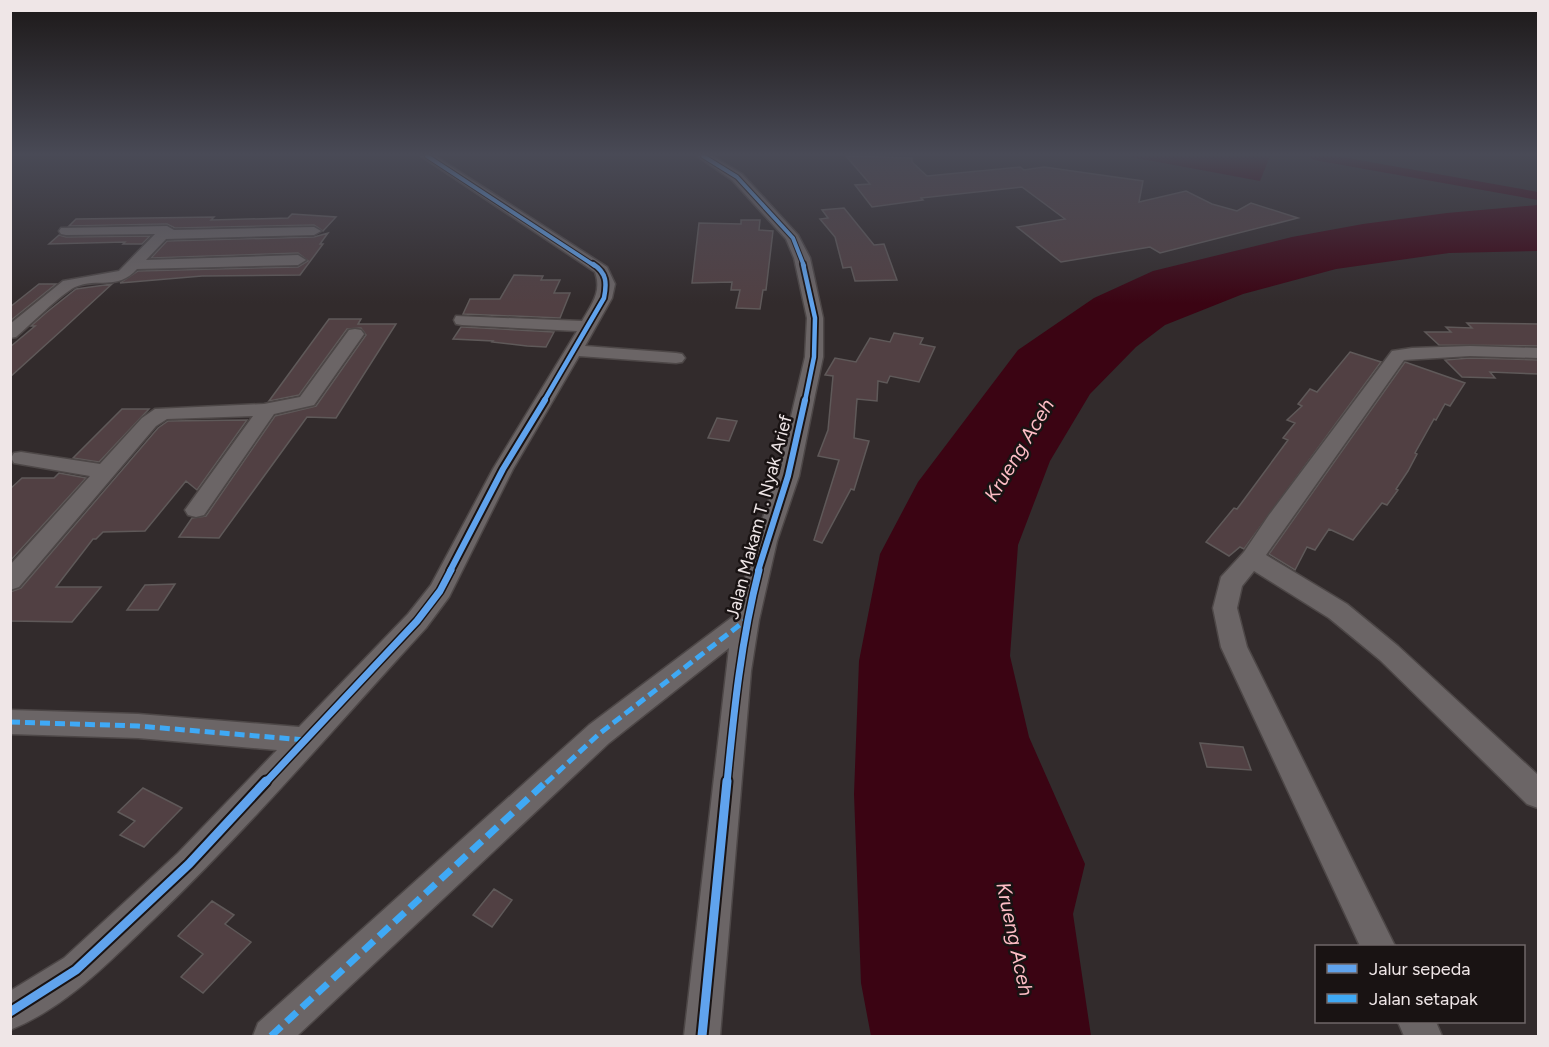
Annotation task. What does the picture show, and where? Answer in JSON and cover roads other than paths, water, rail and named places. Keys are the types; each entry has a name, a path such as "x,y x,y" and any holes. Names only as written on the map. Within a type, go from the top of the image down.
{"street":[{"path":"10,1012 76,970 189,864 417,621 440,591 503,469 536,417 604,297 608,284 603,270 502,205"},
{"name":"Jalan Makam T. Nyak Arief","path":"702,1036 738,671 746,620 766,541 788,476 814,357 815,318 802,258 793,238 763,205"},
{"path":"10,333 69,284 92,279 115,278 124,274 167,230 66,231"},
{"path":"162,235 314,231"},
{"path":"133,265 298,260"},
{"path":"462,320 587,326"},
{"path":"10,580 149,422 162,413 268,409 307,401 355,334"},
{"path":"572,350 676,358"},
{"path":"1378,945 1234,647 1225,608 1230,583 1252,558 1277,520 1398,355 1470,351 1539,353"},
{"path":"196,510 268,409"},
{"path":"10,477 17,471 16,457 106,472"},
{"path":"1252,558 1338,611 1380,646 1539,794"},
{"path":"271,1036 599,734 746,620"},
{"path":"10,722 138,726 305,740"}],"water":[{"name":"Krueng Aceh","path":"1538,205 1538,251 1449,253 1336,269 1243,294 1165,325 1136,347 1090,394 1050,461 1018,545 1010,656 1029,737 1085,864 1073,914 1091,1036 871,1036 861,983 854,794 859,661 880,554 918,482 1018,350 1094,298 1153,271 1292,237 1363,224 1447,213"}]}
